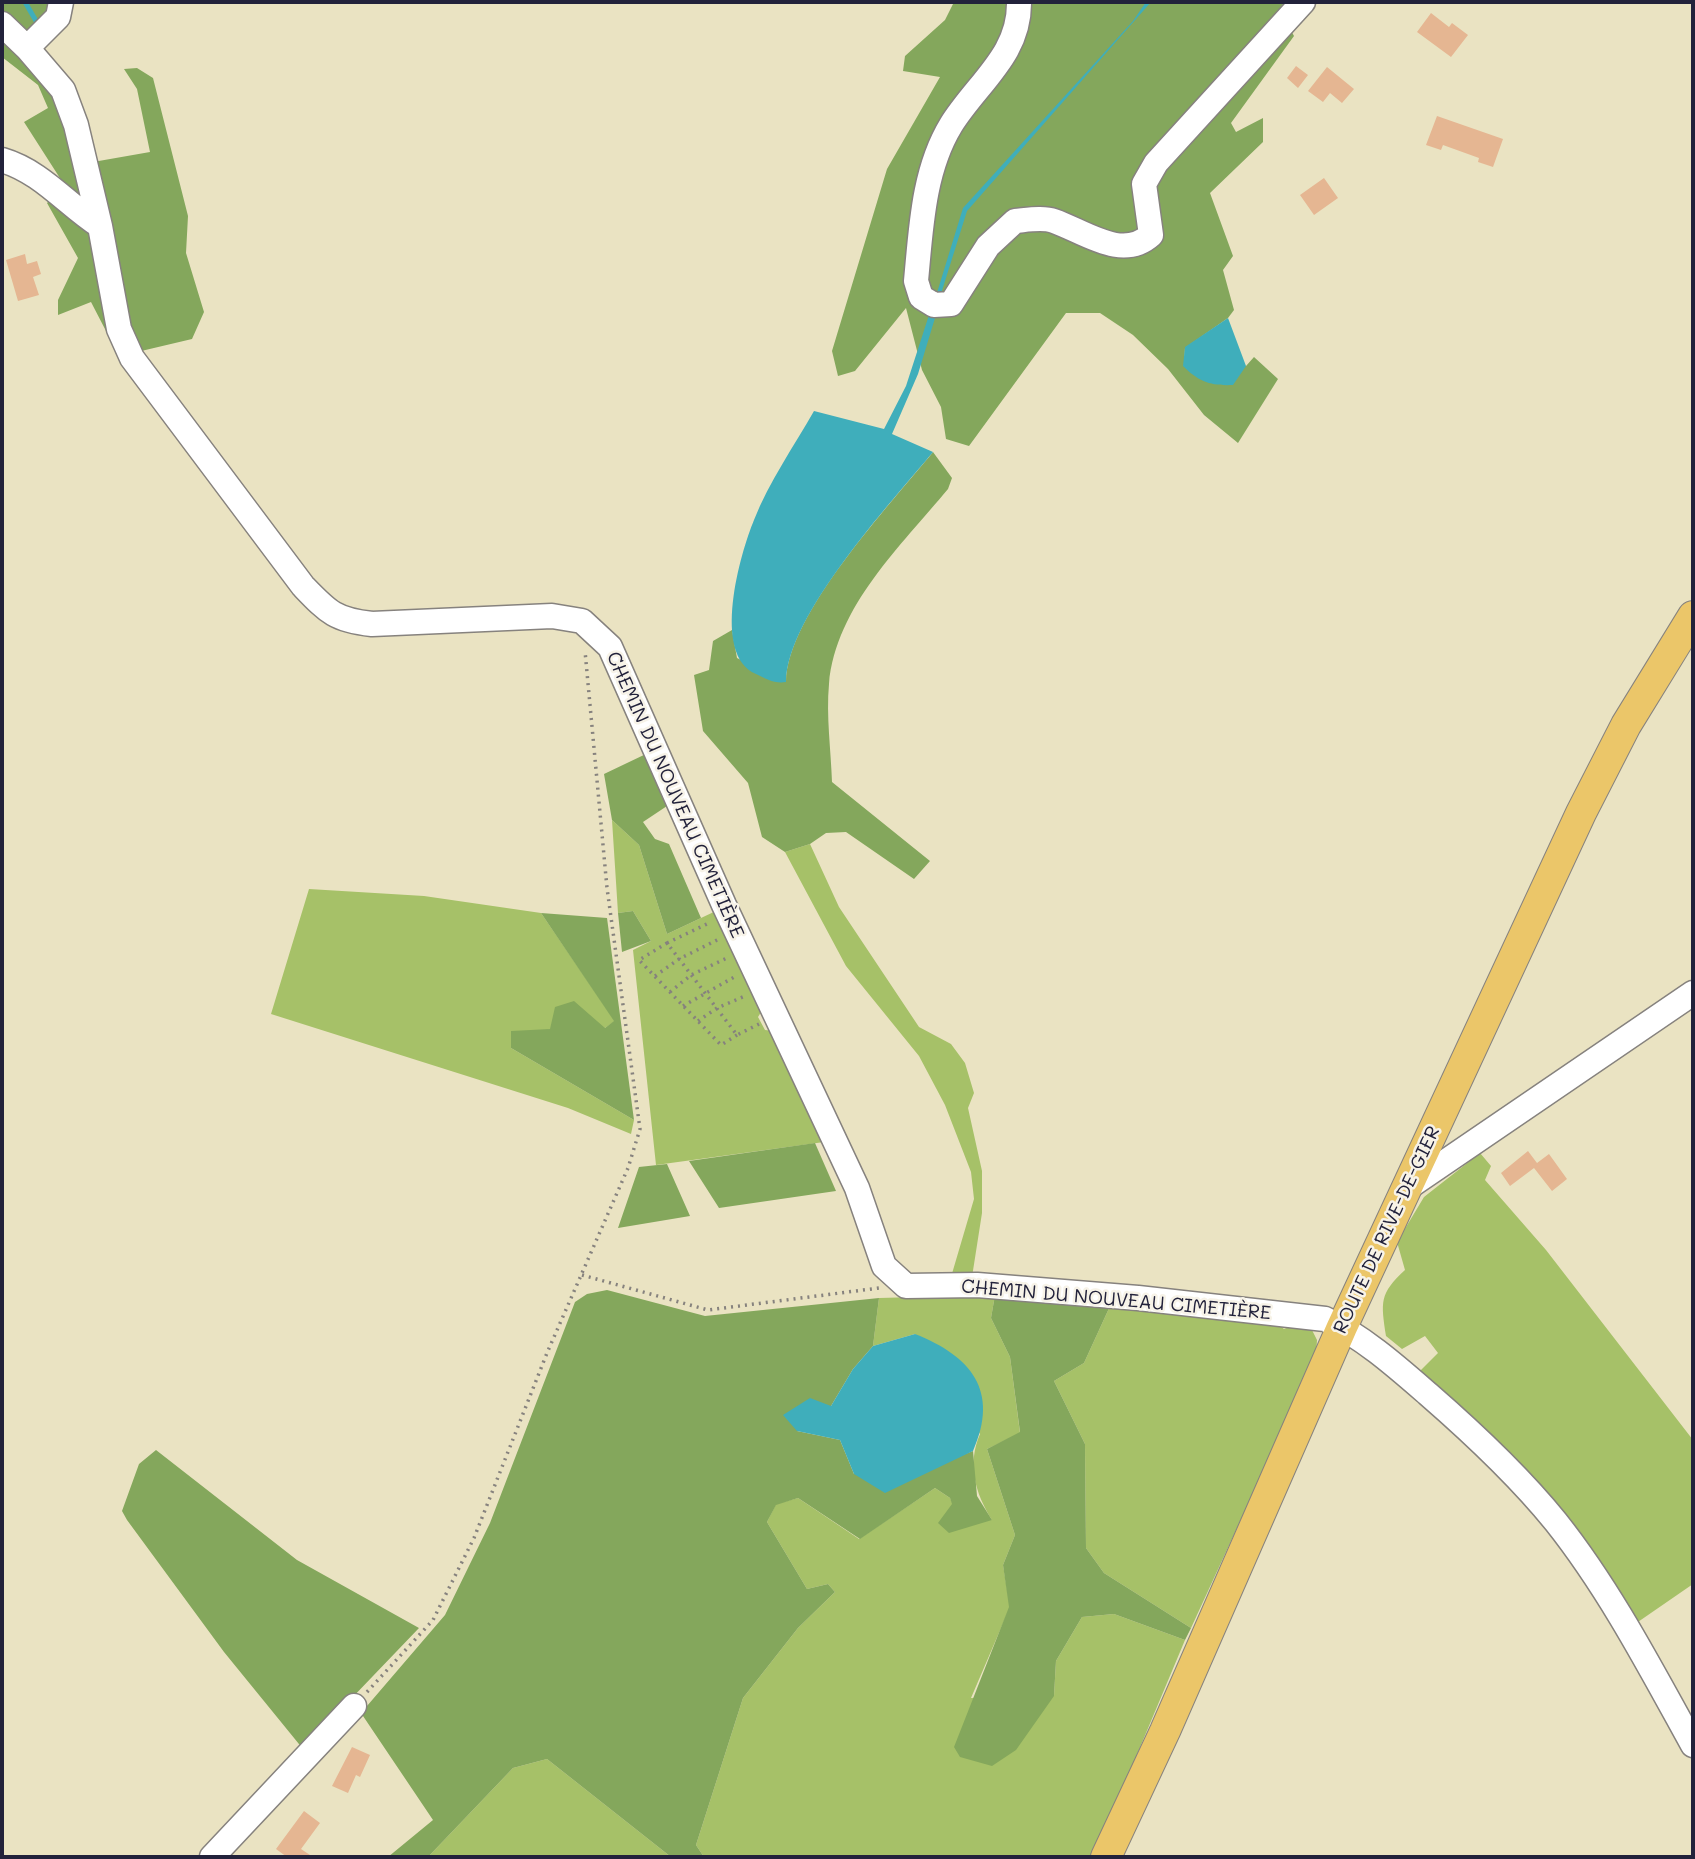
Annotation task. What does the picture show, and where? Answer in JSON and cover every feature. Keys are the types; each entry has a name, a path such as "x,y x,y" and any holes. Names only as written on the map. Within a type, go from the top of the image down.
{"main road":[{"name":"ROUTE DE RIVE-DE-GIER","path":"1107,1857 1342,1327 1581,814 1626,725 1693,616"}],"street":[{"path":"27,48 58,17 61,2"},
{"path":"1019,2 1019,22 1008,51 951,126 930,173 916,281 921,297 934,305 951,304 988,246 1015,221 1051,220 1091,237 1129,247 1141,244 1151,235 1144,184 1156,163 1303,2"},
{"path":"2,24 63,90 76,125 100,226 119,330 132,358 303,586 330,614 347,621 372,624 552,615 582,621"},
{"path":"2,160 54,187 82,215 100,226"},
{"name":"CHEMIN DU NOUVEAU CIMETIÈRE","path":"582,621 610,647 763,1019 857,1188 884,1266 906,1286 977,1285 1138,1298 1325,1319 1342,1327"},
{"path":"1407,1188 1693,993"},
{"path":"1342,1327 1410,1378 1472,1433 1537,1499 1601,1588 1693,1745"},
{"path":"212,1857 354,1706"}],"path":[{"path":"354,1706 433,1620 474,1538 581,1275 628,1168 640,1129 607,888 582,621"},
{"path":"750,1005 713,922 667,943 639,960 720,1045 763,1019"},
{"path":"654,976 679,959 721,938"},
{"path":"667,943 737,1035"},
{"path":"670,992 691,975 729,957"},
{"path":"683,1006 737,975"},
{"path":"698,1021 717,1008 746,995"},
{"path":"581,1275 708,1310 906,1286"}],"green space":[{"path":"2,2 50,2 50,6 31,35 2,15"},
{"path":"954,2 1285,2 1279,9 1294,36 1231,123 1236,132 1263,118 1263,142 1210,193 1233,256 1223,270 1234,310 1228,318 1185,348 1184,366 1246,366 1254,357 1278,379 1238,443 1204,415 1168,369 1133,335 1100,313 1066,313 969,446 946,439 941,407 922,370 906,308 855,371 838,376 832,351 887,169 940,77 903,71 905,56 945,20"},
{"path":"2,35 59,96 90,211 65,186 24,122 48,108 38,85 2,57"},
{"path":"137,68 153,78 188,216 186,253 204,312 192,339 137,352 126,329 93,162 150,152 137,89 124,69"},
{"path":"55,195 94,231 111,327 106,331 91,302 58,315 58,300 78,258 47,203"},
{"path":"933,452 952,478 948,489 892,555 857,603 834,656 828,696 832,782 930,861 914,879 846,832 826,833 810,844 785,852 762,837 748,783 703,731 694,675 709,670 713,641 732,630 737,658 786,682 791,655 803,625 822,593 868,530"},
{"path":"648,753 667,806 643,822 655,839 669,844 701,918 667,934 639,845 612,820 604,774"},
{"path":"612,820 639,845 667,934 718,910 763,1009 758,1017 765,1030 774,1031 824,1142 656,1165 633,950 651,941 633,911 618,913"},
{"path":"810,844 839,907 919,1027 951,1044 965,1063 974,1093 968,1108 982,1171 982,1213 972,1277 951,1277 974,1199 971,1172 945,1105 919,1056 846,966 785,852"},
{"path":"309,889 424,896 541,913 615,1021 605,1028 550,1029 511,1048 634,1120 631,1134 568,1108 271,1014"},
{"path":"633,911 651,941 622,952 618,913"},
{"path":"541,913 607,918 634,1120 511,1048 511,1031 550,1029 555,1007 574,1001 605,1028 614,1021"},
{"path":"815,1143 836,1191 719,1208 689,1161"},
{"path":"1480,1153 1491,1166 1485,1180 1546,1250 1693,1440 1693,1584 1635,1624 1545,1491 1420,1371 1438,1353 1425,1336 1402,1349 1386,1336 1383,1307 1386,1292 1405,1270 1397,1242 1424,1197"},
{"path":"667,1164 690,1216 618,1228 639,1167"},
{"path":"607,1290 705,1316 879,1298 873,1346 853,1369 831,1406 797,1431 840,1440 854,1474 947,1461 973,1451 977,1496 992,1520 949,1533 938,1523 952,1504 950,1498 935,1488 860,1539 798,1498 776,1505 767,1522 807,1589 828,1584 835,1592 798,1628 743,1698 696,1845 704,1857 671,1857 547,1759 513,1768 428,1857 388,1857 433,1820 361,1713 445,1615 490,1523 575,1302 587,1294"},
{"path":"995,1295 991,1318 1010,1357 1020,1433 987,1449 1015,1535 1003,1565 1010,1607 971,1698 1054,1696 1056,1661 1082,1617 1114,1614 1185,1640 1094,1857 704,1857 696,1845 743,1698 798,1628 835,1592 828,1584 807,1589 767,1522 776,1504 798,1498 859,1539 935,1488 950,1498 953,1504 992,1520 981,1499 975,1478 974,1456 980,1434 915,1334 873,1346 879,1298"},
{"path":"995,1295 1111,1304 1084,1363 1054,1381 1085,1444 1086,1548 1104,1573 1191,1628 1185,1640 1114,1614 1082,1617 1056,1661 1054,1696 1016,1750 992,1766 960,1757 954,1747 1009,1607 1003,1565 1015,1535 987,1449 1020,1432 1010,1357 991,1318"},
{"path":"1111,1304 1273,1320 1284,1329 1299,1323 1310,1326 1317,1340 1316,1356 1191,1628 1104,1573 1086,1548 1085,1444 1054,1381 1084,1363"},
{"path":"156,1450 297,1560 419,1628 303,1749 224,1652 122,1511 139,1464"},
{"path":"547,1759 671,1857 428,1857 513,1768"}],"water":[{"path":"1146,2 1151,2 967,211 940,297 936,296 963,208 1133,21"},
{"path":"929,315 935,318 918,374 892,434 933,452 868,530 822,593 803,625 791,655 786,682 763,678 742,663 735,647 732,626 733,603 742,556 760,506 814,411 884,429 906,386"},
{"path":"1228,318 1246,366 1233,385 1218,385 1194,376 1183,366 1185,347"},
{"path":"915,1334 951,1353 975,1378 981,1393 983,1410 981,1430 973,1451 885,1493 854,1474 840,1440 797,1431 783,1415 810,1398 831,1406 853,1369 873,1346"}],"building":[{"path":"1431,13 1449,27 1452,23 1468,35 1451,57 1417,32"},
{"path":"1296,66 1308,75 1298,88 1287,78"},
{"path":"1327,67 1354,89 1342,103 1330,93 1323,102 1308,91"},
{"path":"1437,116 1503,139 1493,167 1478,162 1479,158 1443,145 1441,150 1426,145"},
{"path":"1324,178 1338,198 1314,215 1300,195"},
{"path":"25,254 27,264 37,261 41,274 33,277 39,295 18,301 6,260"},
{"path":"1528,1151 1537,1163 1549,1154 1567,1179 1552,1191 1534,1168 1510,1186 1501,1173"},
{"path":"352,1747 370,1755 360,1777 356,1775 348,1793 332,1786"},
{"path":"304,1811 320,1823 301,1849 313,1857 287,1857 276,1849"}],"waterway":[{"path":"25,2 39,26"}]}
